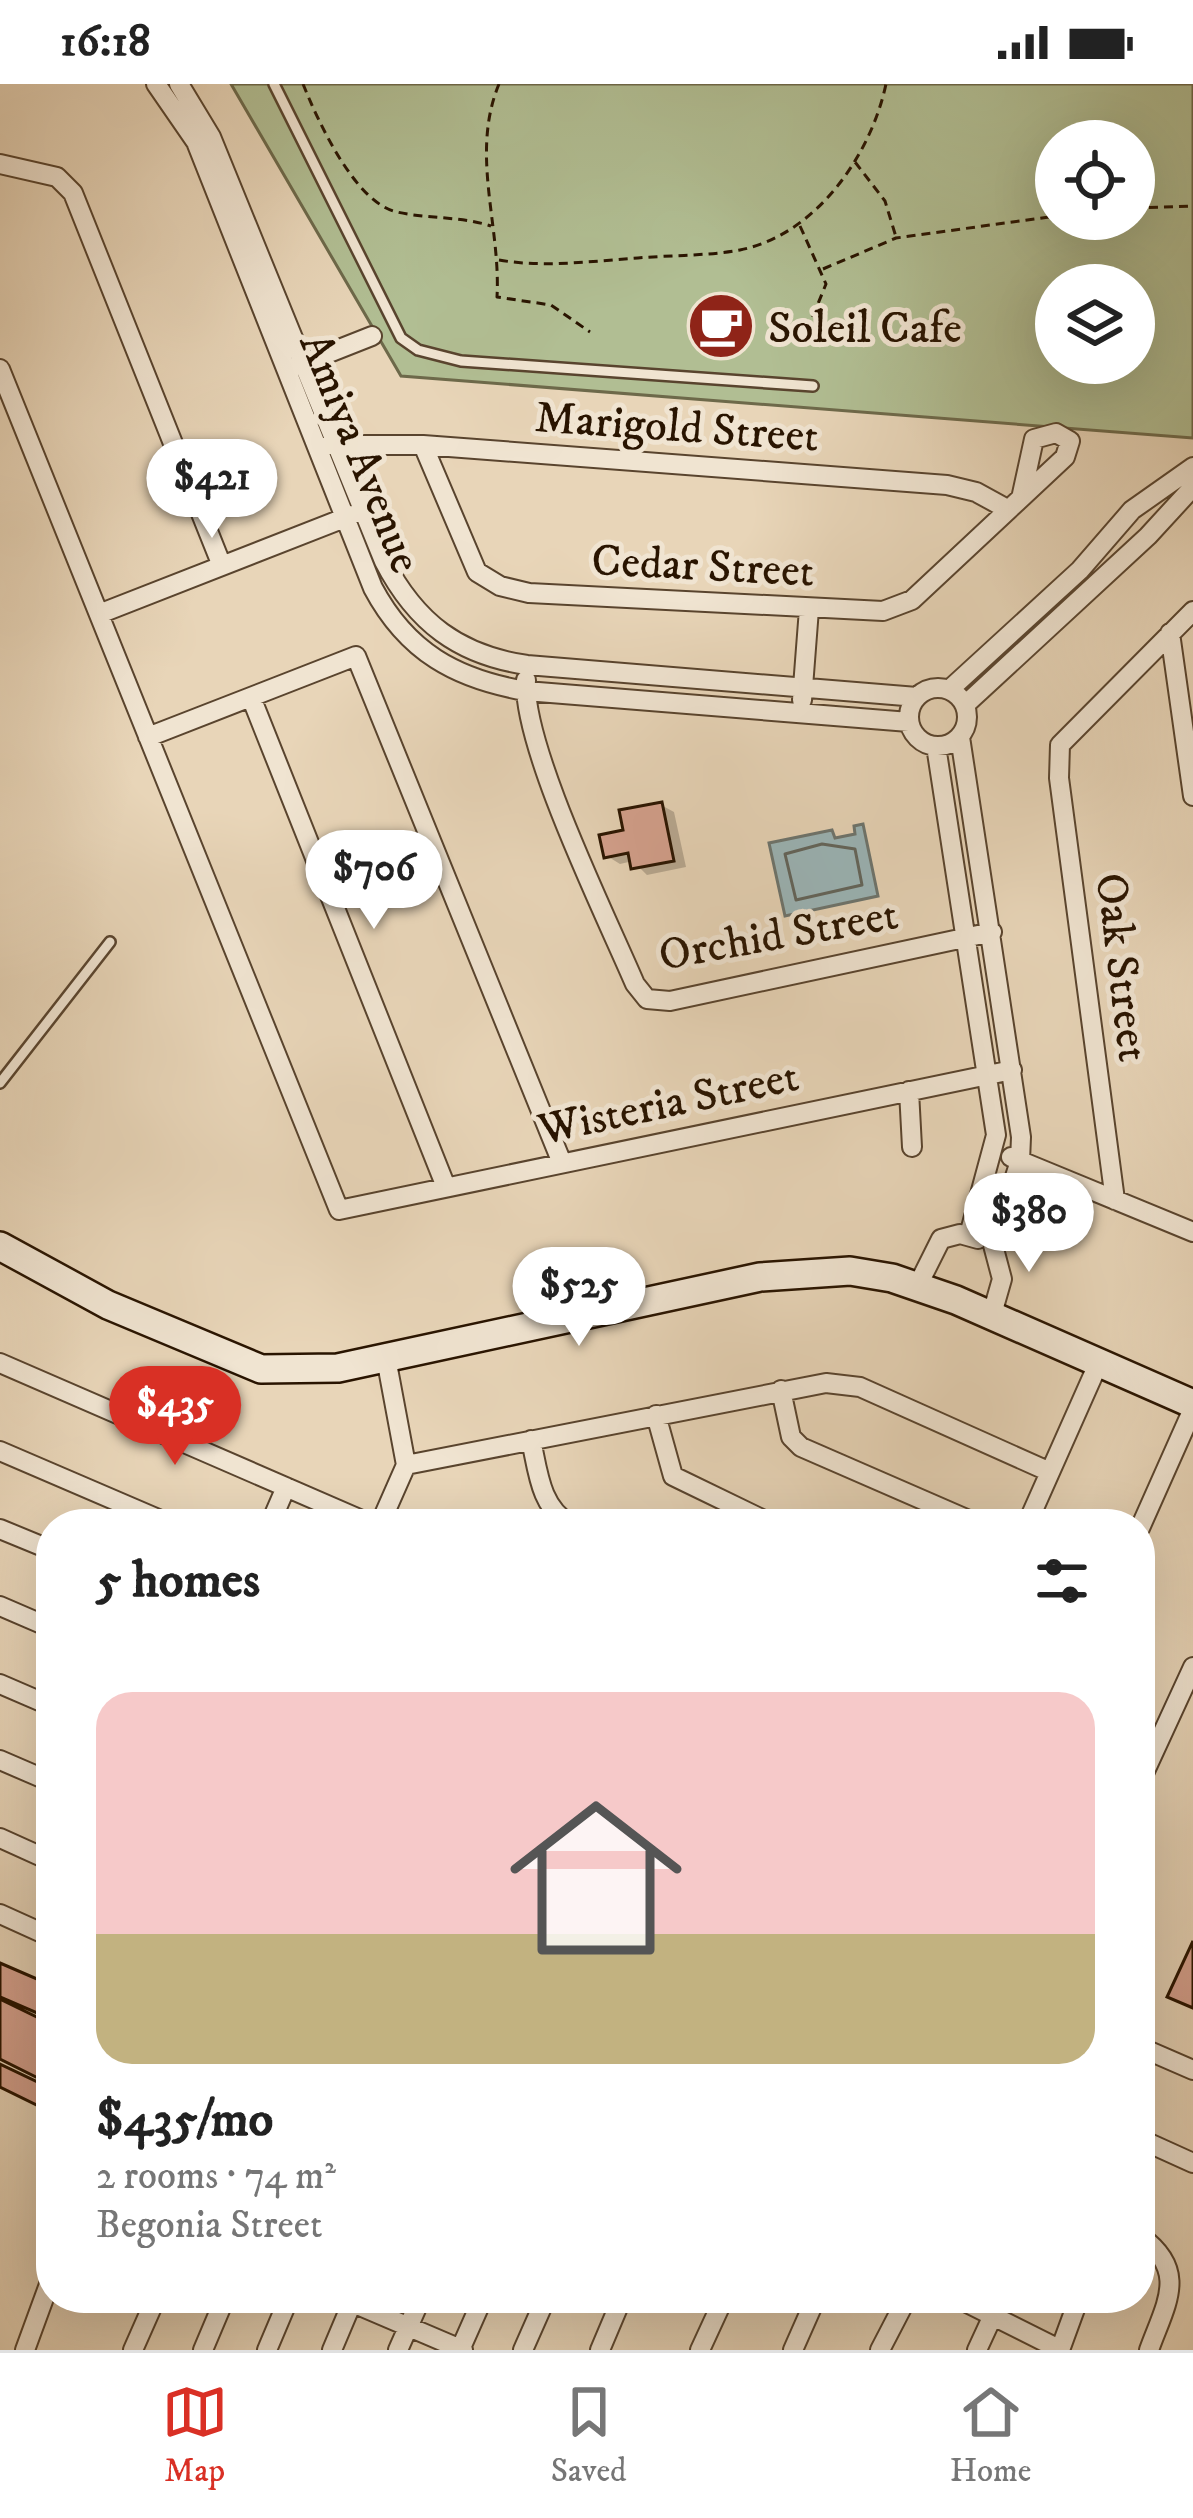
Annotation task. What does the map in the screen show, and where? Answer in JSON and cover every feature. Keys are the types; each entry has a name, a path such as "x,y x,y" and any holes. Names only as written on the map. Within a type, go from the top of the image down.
{"main road":[{"path":"0,1246 108,1305 245,1364 299,1372 386,1358 760,1277 850,1271 918,1286 992,1314 1193,1407"}],"street":[{"name":"Amiya Avenue","path":"156,84 196,142 327,445 354,514 373,588 408,638 446,668 526,691 909,722"},
{"name":"Amiya Avenue","path":"178,84 211,137 295,367"},
{"path":"0,164 46,173 65,183 222,566"},
{"path":"295,367 372,336"},
{"path":"0,369 148,736 356,656 562,1162"},
{"name":"Marigold Street","path":"327,445 423,445 947,485 976,492 1006,509"},
{"name":"Cedar Street","path":"423,445 477,572 500,586 530,593 884,611 912,600 1022,494"},
{"path":"965,705 1096,567 1132,510 1193,467"},
{"path":"949,690 1096,567 1148,536 1193,487"},
{"name":"Amiya Avenue","path":"354,514 392,578 430,624 464,649 527,665 917,697"},
{"path":"99,614 354,514"},
{"path":"801,713 809,609"},
{"path":"1193,611 1170,633 1193,796"},
{"name":"Oak Street","path":"1115,1199 1059,778 1060,745 1170,633"},
{"name":"Orchid Street","path":"527,665 526,691 565,816 644,1006 992,932"},
{"path":"960,737 936,746 916,736 909,722 917,697 928,689 949,690 965,705 968,722 960,737 1012,1070 1020,1161 993,1245 1002,1279 992,1314"},
{"path":"251,697 446,1187"},
{"name":"Wisteria Street","path":"148,736 340,1210 1012,1070"},
{"path":"936,746 968,937 996,1151 969,1235"},
{"path":"909,1091 912,1147"},
{"path":"996,1151 1193,1232"},
{"path":"918,1286 934,1246 950,1235 969,1235 993,1245"},
{"path":"384,1509 406,1465 386,1358"},
{"path":"1034,1509 1099,1362"},
{"path":"0,1363 340,1509"},
{"path":"406,1465 826,1383 860,1388 1050,1472"},
{"path":"781,1390 795,1443 944,1509"},
{"path":"1148,1509 1193,1407"},
{"path":"656,1415 673,1476 741,1509"},
{"path":"531,1440 544,1496 552,1509"},
{"path":"0,1450 136,1509"},
{"path":"276,1509 286,1487"},
{"path":"0,1528 36,1544"},
{"path":"0,1606 36,1622"},
{"path":"1155,1749 1193,1667"},
{"path":"0,1684 36,1700"},
{"path":"0,1760 36,1776"},
{"path":"0,1838 36,1854"},
{"path":"0,1914 36,1930"},
{"path":"1155,2054 1193,2070"},
{"path":"1155,2146 1193,2163"},
{"path":"1149,2350 1170,2276 1162,2252 1155,2247"},
{"path":"25,2350 38,2313"},
{"path":"133,2350 149,2313"},
{"path":"203,2350 219,2313"},
{"path":"267,2350 283,2313"},
{"path":"332,2350 345,2313"},
{"path":"378,2313 462,2350 477,2313"},
{"path":"398,2350 415,2313"},
{"path":"523,2350 539,2313"},
{"path":"600,2350 616,2313"},
{"path":"700,2350 717,2313"},
{"path":"793,2350 809,2313"},
{"path":"880,2350 899,2313"},
{"path":"985,2313 1061,2350 1074,2313"},
{"path":"977,2350 994,2313"}],"lane":[{"path":"274,84 401,338 438,357 813,386"},
{"path":"0,1084 110,943"}],"path":[{"path":"303,84 339,158 373,200 392,212 493,227"},
{"path":"499,84 485,158 499,260 497,298 551,305 590,332"},
{"path":"499,260 554,264 741,250 799,225 854,161 870,135 886,84"},
{"path":"854,161 885,201 896,238"},
{"path":"1155,207 1193,206"},
{"path":"823,269 896,238 1035,219"},
{"path":"799,225 823,269 824,295 813,316 815,346"}],"green space":[{"path":"231,84 1193,84 1193,438 401,376"}],"water":[{"path":"863,824 878,896 785,916 769,843 832,830 835,838 855,834 854,826"}],"building":[{"path":"662,802 674,861 631,869 628,853 604,858 599,835 623,830 619,810"},
{"path":"984,1198 1003,1204 997,1224 977,1218"},
{"path":"1193,1941 1193,2008 1167,1997"},
{"path":"0,1963 36,1979 36,2013 0,1997"},
{"path":"0,1999 36,2017 36,2077 0,2059"},
{"path":"0,2064 36,2081 36,2105 0,2087"}],"place":[{"name":"Soleil Cafe","path":"721,326"}]}
